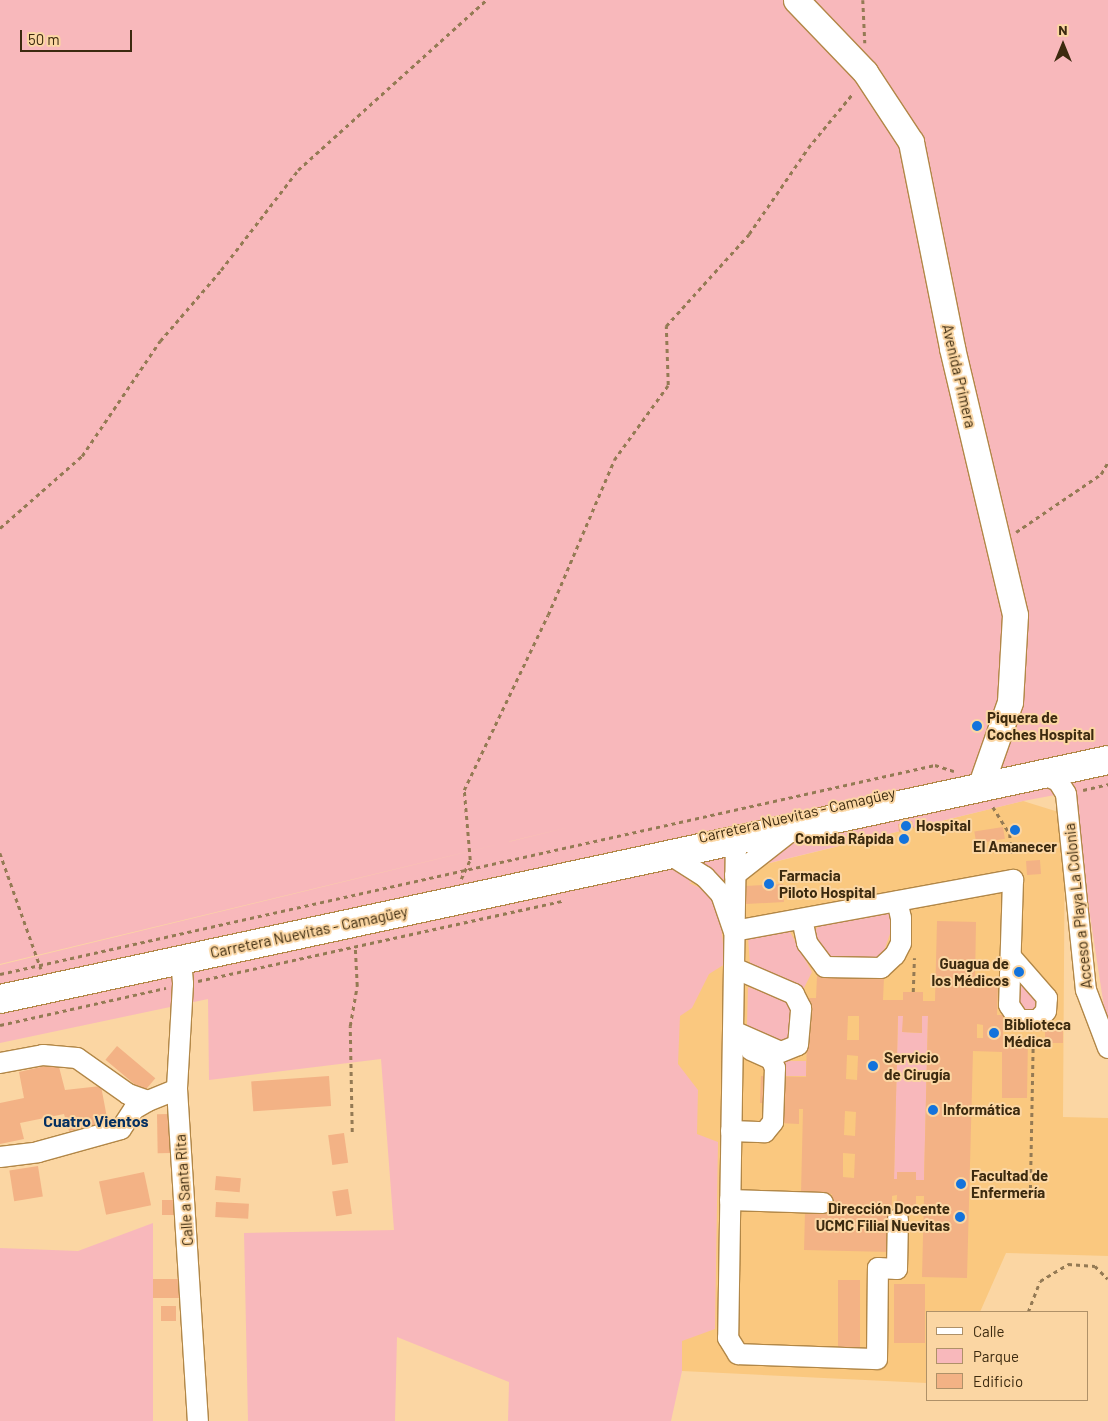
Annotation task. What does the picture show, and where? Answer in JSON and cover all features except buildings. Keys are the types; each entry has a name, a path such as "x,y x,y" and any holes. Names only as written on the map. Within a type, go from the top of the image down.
{"highway":[{"name":"Carretera Nuevitas - Camagüey","path":"0,999 44,976 182,972 353,935 451,901 736,840 982,780 1041,774 1108,760"}],"main road":[{"name":"Avenida Primera","path":"796,0 859,82 911,142 952,348 1015,615 1010,702 982,780"}],"street":[{"name":"Acceso a Playa La Colonia","path":"1041,774 1058,781 1066,794 1086,990 1108,1048"},
{"path":"774,844 938,806 982,780"},
{"name":"Carretera Nuevitas - Camagüey","path":"618,865 650,848 937,783 982,780"},
{"path":"735,875 796,826"},
{"path":"736,840 728,1338 738,1354 746,1357 877,1359 878,1268 897,1269 898,1219"},
{"path":"669,854 705,877 721,894 734,931"},
{"path":"734,931 1012,880 1010,1011 1019,1020 1032,1022 1046,1011 1047,998 1012,958"},
{"path":"802,919 807,943 825,967 881,968 895,955 901,943 901,918 897,901"},
{"path":"733,1037 781,1052 798,1045 802,1008 794,994 734,968"},
{"name":"Calle a Santa Rita","path":"182,972 177,1089 198,1421"},
{"path":"731,1131 765,1132 773,1122 775,1068 771,1059 733,1037"},
{"path":"0,1062 43,1055 77,1058 128,1094 148,1101"},
{"path":"0,1157 38,1152 120,1129 134,1109 177,1089"},
{"path":"730,1200 823,1202"}],"path":[{"path":"0,528 82,456 160,341 221,270 298,170 486,0"},
{"path":"451,901 470,860 464,790 548,615 614,460 668,385 666,326 749,234 808,148 859,82 863,0"},
{"path":"998,544 1101,474 1108,462"},
{"path":"0,974 44,976 466,869 935,765 982,780 1010,834 1011,854"},
{"path":"0,853 44,976"},
{"path":"0,1025 182,972 353,935 570,899"},
{"path":"352,1132 350,1026 357,986 353,935"},
{"path":"1030,1196 1032,1022"},
{"path":"1028,1311 1040,1281 1068,1264 1095,1266 1108,1279"}],"shaded area":[{"path":"1023,801 1065,814 1063,1117 1108,1118 1108,1256 1006,1253 980,1311 926,1311 926,1383 682,1371 682,1341 626,1070 688,883"}],"green space":[{"path":"0,0 1108,0 1108,1033 1071,792 1023,801 724,874 724,880 717,876 689,883 705,890 714,902 721,924 725,964 709,974 692,1008 680,1016 678,1064 698,1090 697,1134 718,1142 715,1329 682,1341 682,1371 671,1421 508,1421 509,1382 397,1337 395,1421 248,1421 244,1233 394,1230 381,1059 209,1080 208,999 0,1043 0,965 574,826 0,964"},
{"path":"889,911 891,931 884,951 877,960 834,959 816,944 814,932 820,924"},
{"path":"790,932 812,972 803,990 750,965 748,937"},
{"path":"1022,983 1039,996 1037,1012 1019,1011 1019,984"},
{"path":"748,987 786,1000 792,1009 791,1037 780,1042 747,1025"},
{"path":"898,1016 903,1016 903,1032 922,1033 922,1016 928,1016 924,1180 916,1180 916,1172 897,1172 897,1179 894,1179"},
{"path":"782,1061 806,1061 806,1076 782,1076"},
{"path":"153,1223 153,1421 0,1421 0,1248 78,1251"}],"place":[{"name":"Piquera de Coches Hospital","path":"977,726"},
{"name":"Hospital","path":"906,826"},
{"name":"El Amanecer","path":"1015,830"},
{"name":"Comida Rápida","path":"904,839"},
{"name":"Farmacia Piloto Hospital","path":"769,884"},
{"name":"Guagua de los Médicos","path":"1019,972"},
{"name":"Biblioteca Médica","path":"994,1033"},
{"name":"Servicio de Cirugía","path":"873,1066"},
{"name":"Informática","path":"933,1110"},
{"name":"Facultad de Enfermería","path":"961,1184"},
{"name":"Dirección Docente UCMC Filial Nuevitas","path":"960,1217"}],"district":[{"name":"Cuatro Vientos","path":"96,1121"}]}
